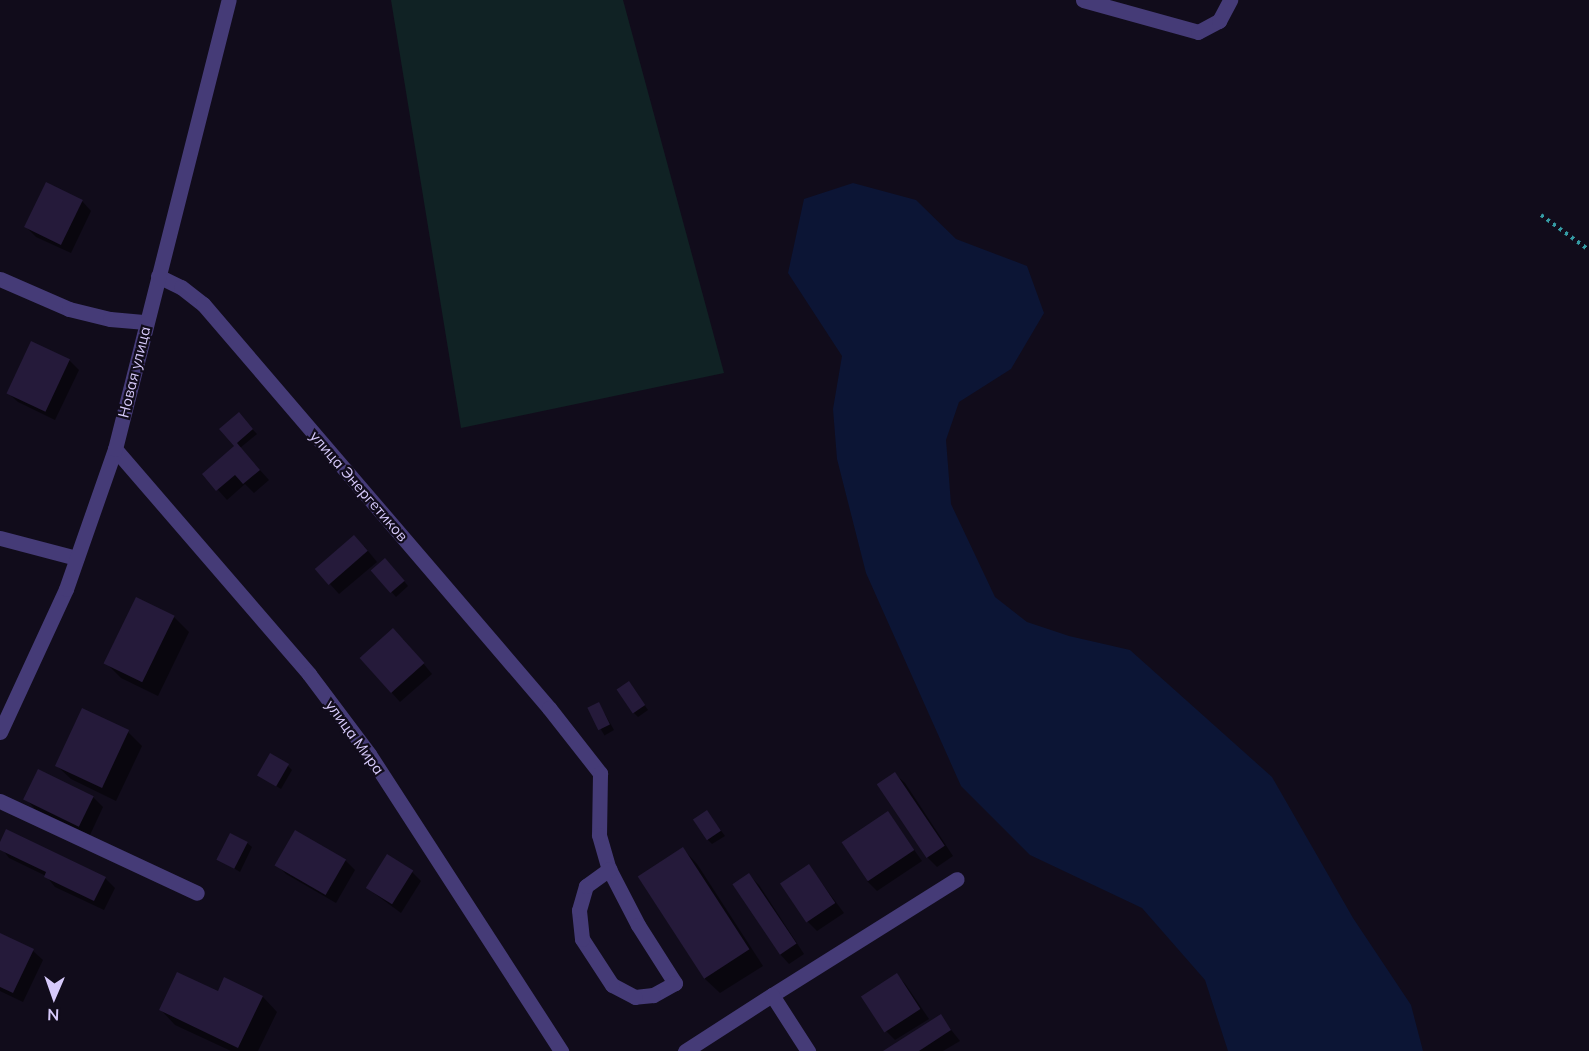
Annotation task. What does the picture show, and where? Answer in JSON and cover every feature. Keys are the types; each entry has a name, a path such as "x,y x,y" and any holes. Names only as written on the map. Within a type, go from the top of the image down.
{"street":[{"name":"Новая улица","path":"0,732 39,650 76,558 114,449 229,0"},
{"path":"1083,0 1198,32 1219,21 1230,0"},
{"name":"улица Энергетиков","path":"158,276 181,287 203,304 549,708 600,773 599,835 609,869 638,925 675,983 652,995 635,997 612,985 582,939 579,910 586,886 609,869"},
{"path":"0,279 69,309 110,319 146,322"},
{"name":"улица Мира","path":"114,449 302,665 369,754 561,1051"},
{"path":"0,538 76,558"},
{"path":"0,801 197,893"},
{"path":"685,1051 957,879"},
{"path":"772,995 808,1051"}],"path":[{"path":"1541,215 1589,250"}],"shaded area":[{"path":"391,0 623,0 724,373 461,428"}],"water":[{"path":"853,183 916,200 956,239 1027,266 1044,313 1011,369 959,402 946,440 951,504 995,597 1027,622 1069,636 1130,650 1272,777 1353,918 1411,1005 1423,1051 1228,1051 1205,980 1142,908 1030,855 961,786 866,573 837,459 833,409 842,356 788,273 804,199"}],"building":[{"path":"46,182 83,200 61,245 24,227"},
{"path":"31,341 70,359 45,412 6,394"},
{"path":"239,412 253,429 237,443 260,470 243,484 235,475 216,491 202,474 234,446 219,429"},
{"path":"354,535 368,551 329,585 315,569"},
{"path":"385,558 405,581 390,593 371,570"},
{"path":"136,597 175,616 142,682 104,664"},
{"path":"393,628 424,663 391,693 360,658"},
{"path":"629,681 645,705 633,713 617,689"},
{"path":"599,702 610,724 598,730 587,708"},
{"path":"82,708 129,730 102,788 55,766"},
{"path":"270,753 289,764 276,787 257,776"},
{"path":"38,769 94,796 79,827 23,800"},
{"path":"895,772 945,846 927,858 877,784"},
{"path":"707,810 721,831 707,840 693,820"},
{"path":"888,811 914,850 868,881 842,842"},
{"path":"6,829 106,877 94,901 44,877 46,872 0,850 0,842"},
{"path":"295,830 346,860 326,895 274,866"},
{"path":"230,833 248,842 234,869 216,860"},
{"path":"683,847 749,949 704,979 638,876"},
{"path":"387,854 413,870 392,904 366,888"},
{"path":"809,864 835,903 806,923 780,884"},
{"path":"749,873 797,943 780,955 732,884"},
{"path":"0,933 34,949 13,993 0,987"},
{"path":"177,972 218,991 224,977 263,996 238,1048 159,1010"},
{"path":"897,973 920,1009 884,1032 861,996"},
{"path":"941,1014 951,1030 919,1051 883,1051"}]}
